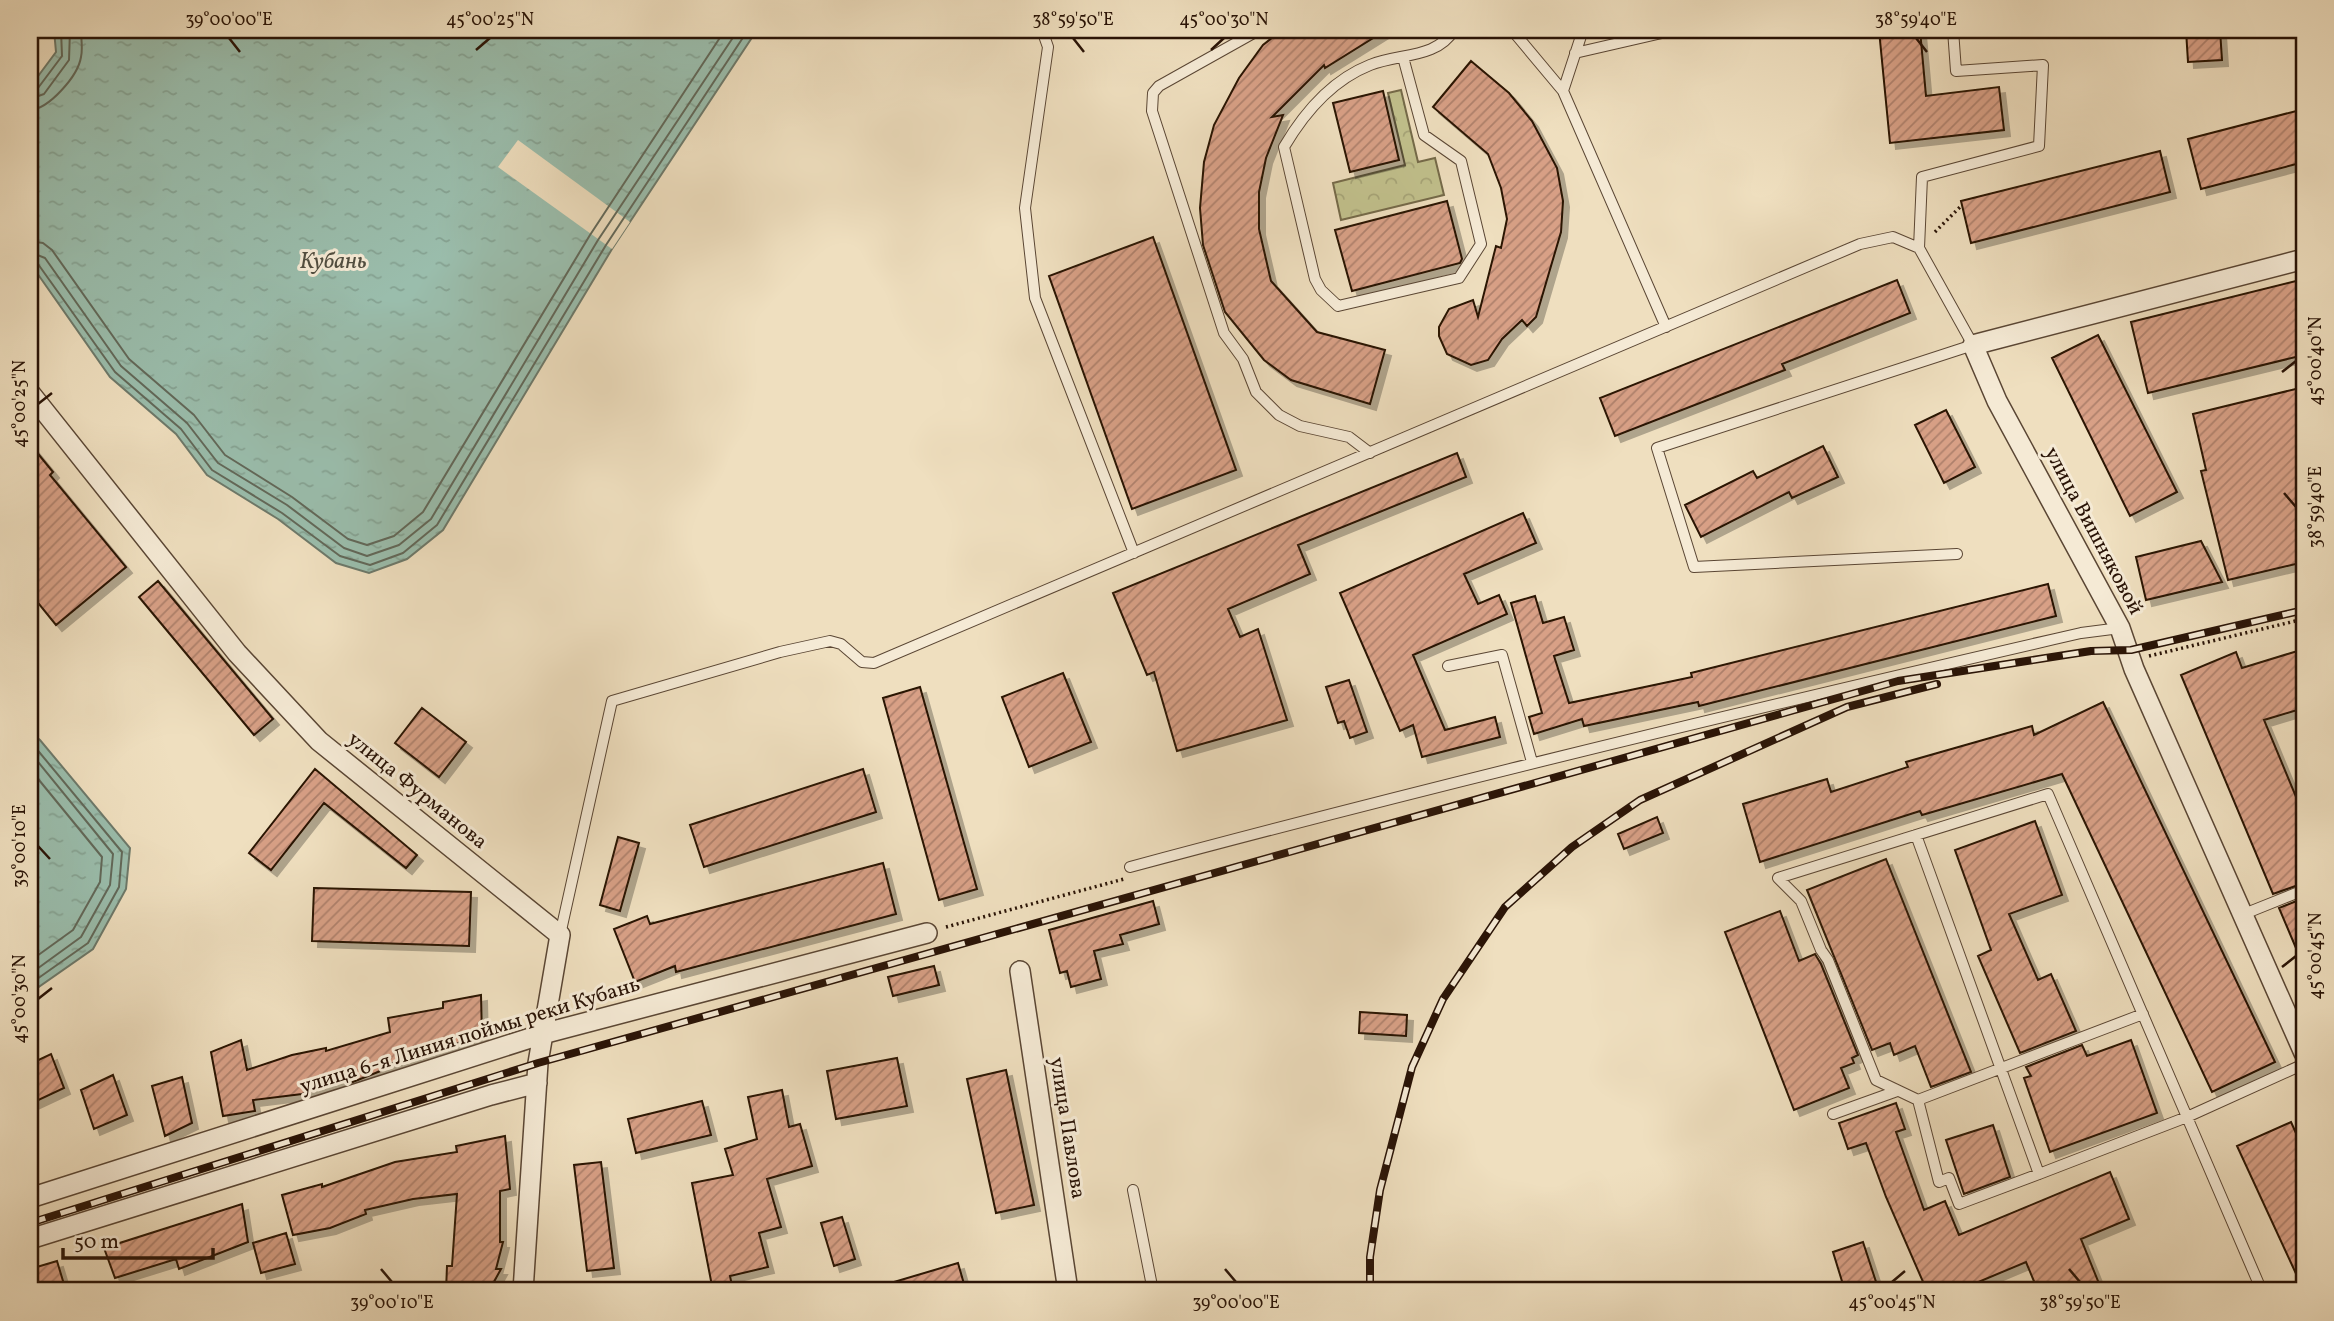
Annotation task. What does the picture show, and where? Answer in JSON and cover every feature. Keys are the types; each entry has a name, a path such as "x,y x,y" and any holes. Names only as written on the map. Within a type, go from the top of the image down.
{"street":[{"path":"1973,345 2304,259"},
{"name":"улица Вишняковой","path":"1973,345 1997,401 2120,628 2134,669 2304,1053"},
{"name":"улица Фурманова","path":"30,393 237,653 320,741 560,936"},
{"name":"улица 6-я Линия поймы реки Кубань","path":"30,1198 545,1033 927,933"},
{"path":"523,1291 537,1083 560,936"},
{"name":"улица Павлова","path":"1020,971 1069,1291"},
{"path":"30,1239 477,1099 537,1083"}],"lane":[{"path":"1042,30 1048,47 1025,208 1035,298 1134,553"},
{"path":"1259,30 1159,86 1153,93 1152,111 1224,333 1243,359 1256,392 1290,423 1349,437 1370,453"},
{"path":"1403,57 1424,135 1454,156 1463,167 1481,244 1459,278 1338,306 1321,290 1315,279 1284,147 1307,113 1336,85 1371,64 1433,49 1454,30"},
{"path":"1512,30 1563,91 1666,327"},
{"path":"1563,91 1583,30"},
{"path":"1575,53 1675,30"},
{"path":"1953,30 1956,71 2043,65 2039,146 1922,177 1919,248 1973,345 1657,449 1694,567 1957,554"},
{"path":"560,936 612,701 780,652 830,641 841,643 862,662 874,663 1860,244 1893,237 1919,248"},
{"path":"1130,867 1532,762 2067,636 2120,628"},
{"path":"1448,666 1502,655 1532,762"},
{"path":"2143,1014 1918,1100 1875,1080 1829,960 1821,950 1801,901 1777,878 2048,794 2143,1014 2261,1289"},
{"path":"1916,835 2039,1174"},
{"path":"2244,914 2304,890"},
{"path":"1918,1100 1939,1182 1949,1178 1959,1204 2187,1117 2304,1065"},
{"path":"1833,1114 1897,1091"},
{"path":"1133,1190 1153,1291"}],"path":[{"path":"1919,248 1962,205"},
{"path":"2134,669 2136,659 2304,619"},
{"path":"927,933 1126,879 1130,867"}],"green space":[{"path":"1401,90 1418,162 1435,158 1444,195 1341,220 1333,183 1405,165 1388,93"}],"water":[{"name":"Кубань","path":"54,30 757,30 612,249 443,530 407,559 369,573 336,563 278,519 207,475 176,434 110,377 30,263 30,87 56,52"},
{"path":"30,732 40,740 130,848 126,889 93,949 30,993"}],"pier":[{"path":"518,140 630,222 612,249 498,167"}],"building":[{"path":"1282,30 1386,30 1325,68 1324,65 1272,117 1283,115 1266,158 1259,192 1259,229 1271,281 1317,332 1385,350 1370,404 1291,380 1264,360 1225,312 1203,245 1200,208 1204,162 1214,125 1239,78 1263,45"},
{"path":"1879,30 1920,30 1926,96 1999,87 2004,130 1890,143"},
{"path":"2186,30 2220,30 2222,60 2188,62"},
{"path":"1471,61 1509,93 1532,121 1557,168 1563,201 1561,232 1536,317 1527,326 1522,320 1502,339 1488,360 1471,365 1447,354 1439,336 1439,327 1449,309 1473,300 1478,317 1496,246 1501,248 1507,219 1501,188 1488,154 1433,107"},
{"path":"1383,91 1399,160 1350,172 1333,103"},
{"path":"2304,109 2304,162 2201,189 2188,139"},
{"path":"2160,151 2170,192 1971,243 1961,201"},
{"path":"1447,201 1462,259 1460,263 1352,291 1335,230"},
{"path":"1153,237 1236,470 1132,509 1049,276"},
{"path":"2304,279 2304,355 2148,393 2131,322"},
{"path":"1897,280 1910,313 1782,364 1785,370 1615,436 1600,398"},
{"path":"2098,335 2177,492 2130,516 2052,358"},
{"path":"2304,387 2304,562 2228,580 2201,471 2206,470 2193,414"},
{"path":"1946,410 1975,467 1944,483 1915,425"},
{"path":"30,444 53,472 50,475 126,567 56,625 30,593"},
{"path":"1823,446 1838,477 1792,498 1789,492 1701,537 1685,505 1753,471 1757,478"},
{"path":"1457,453 1466,477 1298,545 1310,574 1228,609 1240,637 1258,629 1287,720 1177,751 1154,672 1147,675 1113,593"},
{"path":"1523,513 1536,543 1464,574 1478,604 1499,595 1507,614 1413,655 1445,730 1495,717 1500,737 1422,757 1413,725 1400,731 1340,593"},
{"path":"2201,541 2222,582 2146,600 2136,557"},
{"path":"158,581 273,719 254,735 139,597"},
{"path":"2048,584 2056,616 1699,706 1698,702 1584,726 1582,719 1534,734 1529,717 1542,713 1511,603 1535,596 1543,623 1564,617 1574,650 1554,656 1569,703 1692,677 1691,673"},
{"path":"2304,649 2304,708 2264,720 2304,816 2304,883 2273,894 2181,675 2236,652 2242,668"},
{"path":"1063,673 1091,742 1029,767 1002,697"},
{"path":"1349,680 1367,732 1350,738 1344,721 1338,723 1326,687"},
{"path":"920,687 977,889 939,900 883,698"},
{"path":"2103,702 2275,1062 2212,1092 2062,774 1922,815 1920,811 1760,862 1743,804 1827,779 1831,792 1908,767 1906,762 2032,726 2034,735"},
{"path":"422,708 466,742 439,777 395,743"},
{"path":"315,769 417,855 406,868 324,803 271,870 249,853"},
{"path":"863,769 876,812 704,867 690,825"},
{"path":"1657,817 1663,833 1624,849 1618,834"},
{"path":"2035,821 2062,895 2009,914 2038,980 2051,974 2076,1031 2020,1053 1978,956 1991,950 1955,850"},
{"path":"618,837 639,843 620,911 600,905"},
{"path":"1886,859 1971,1072 1931,1087 1915,1046 1894,1055 1890,1043 1872,1050 1807,890"},
{"path":"883,863 896,914 676,972 675,966 635,982 614,929 647,916 650,924"},
{"path":"314,888 471,892 469,946 312,941"},
{"path":"2304,898 2304,967 2279,908"},
{"path":"1153,901 1159,924 1120,935 1123,944 1094,951 1101,979 1071,987 1067,971 1060,973 1049,930"},
{"path":"1780,911 1799,961 1815,954 1821,964 1858,1055 1852,1058 1854,1063 1841,1068 1849,1088 1794,1110 1725,932"},
{"path":"934,966 939,985 893,996 888,977"},
{"path":"481,995 482,1037 432,1050 432,1054 383,1065 383,1070 353,1082 352,1079 302,1094 253,1100 255,1111 223,1116 211,1052 241,1040 247,1070 292,1055 326,1048 326,1051 390,1032 388,1018 443,1008 443,1002"},
{"path":"1360,1012 1407,1015 1406,1036 1359,1033"},
{"path":"2131,1040 2157,1113 2050,1152 2024,1078 2031,1076 2026,1067 2082,1045 2087,1056"},
{"path":"51,1054 64,1088 30,1104 30,1064"},
{"path":"897,1058 907,1106 836,1119 827,1071"},
{"path":"1006,1070 1034,1205 996,1213 967,1079"},
{"path":"113,1075 127,1115 94,1129 81,1090"},
{"path":"182,1077 192,1123 165,1136 152,1086"},
{"path":"782,1090 789,1127 800,1124 812,1166 767,1179 781,1227 759,1233 768,1267 730,1276 733,1291 713,1291 692,1183 733,1175 725,1149 757,1139 748,1097"},
{"path":"702,1101 711,1135 636,1153 628,1119"},
{"path":"1896,1103 1905,1129 1896,1132 1924,1210 1945,1201 1959,1235 2110,1172 2129,1219 2081,1239 2102,1291 2038,1291 2026,1262 1957,1291 1927,1291 1866,1143 1848,1149 1839,1123"},
{"path":"2291,1122 2304,1151 2304,1291 2237,1146"},
{"path":"1993,1125 2010,1177 1964,1194 1946,1140"},
{"path":"505,1136 510,1189 500,1191 500,1242 503,1242 496,1269 501,1269 490,1289 446,1291 447,1266 452,1266 457,1194 413,1199 365,1210 366,1214 330,1228 293,1235 282,1195 322,1184 322,1187 395,1162 457,1152 456,1146"},
{"path":"601,1162 614,1268 587,1271 574,1165"},
{"path":"242,1204 248,1242 179,1269 176,1259 115,1278 104,1248"},
{"path":"842,1217 855,1259 834,1266 821,1223"},
{"path":"286,1233 295,1264 261,1273 253,1243"},
{"path":"1863,1242 1879,1291 1845,1291 1833,1252"},
{"path":"57,1261 66,1291 32,1291 30,1269"},
{"path":"958,1263 966,1291 877,1291 877,1287"}],"railway":[{"path":"30,1223 538,1063 1898,681 2091,651 2131,650 2304,610"},
{"path":"1370,1291 1370,1257 1380,1190 1412,1067 1443,999 1505,907 1572,847 1640,800 1847,707 1937,684"}]}
